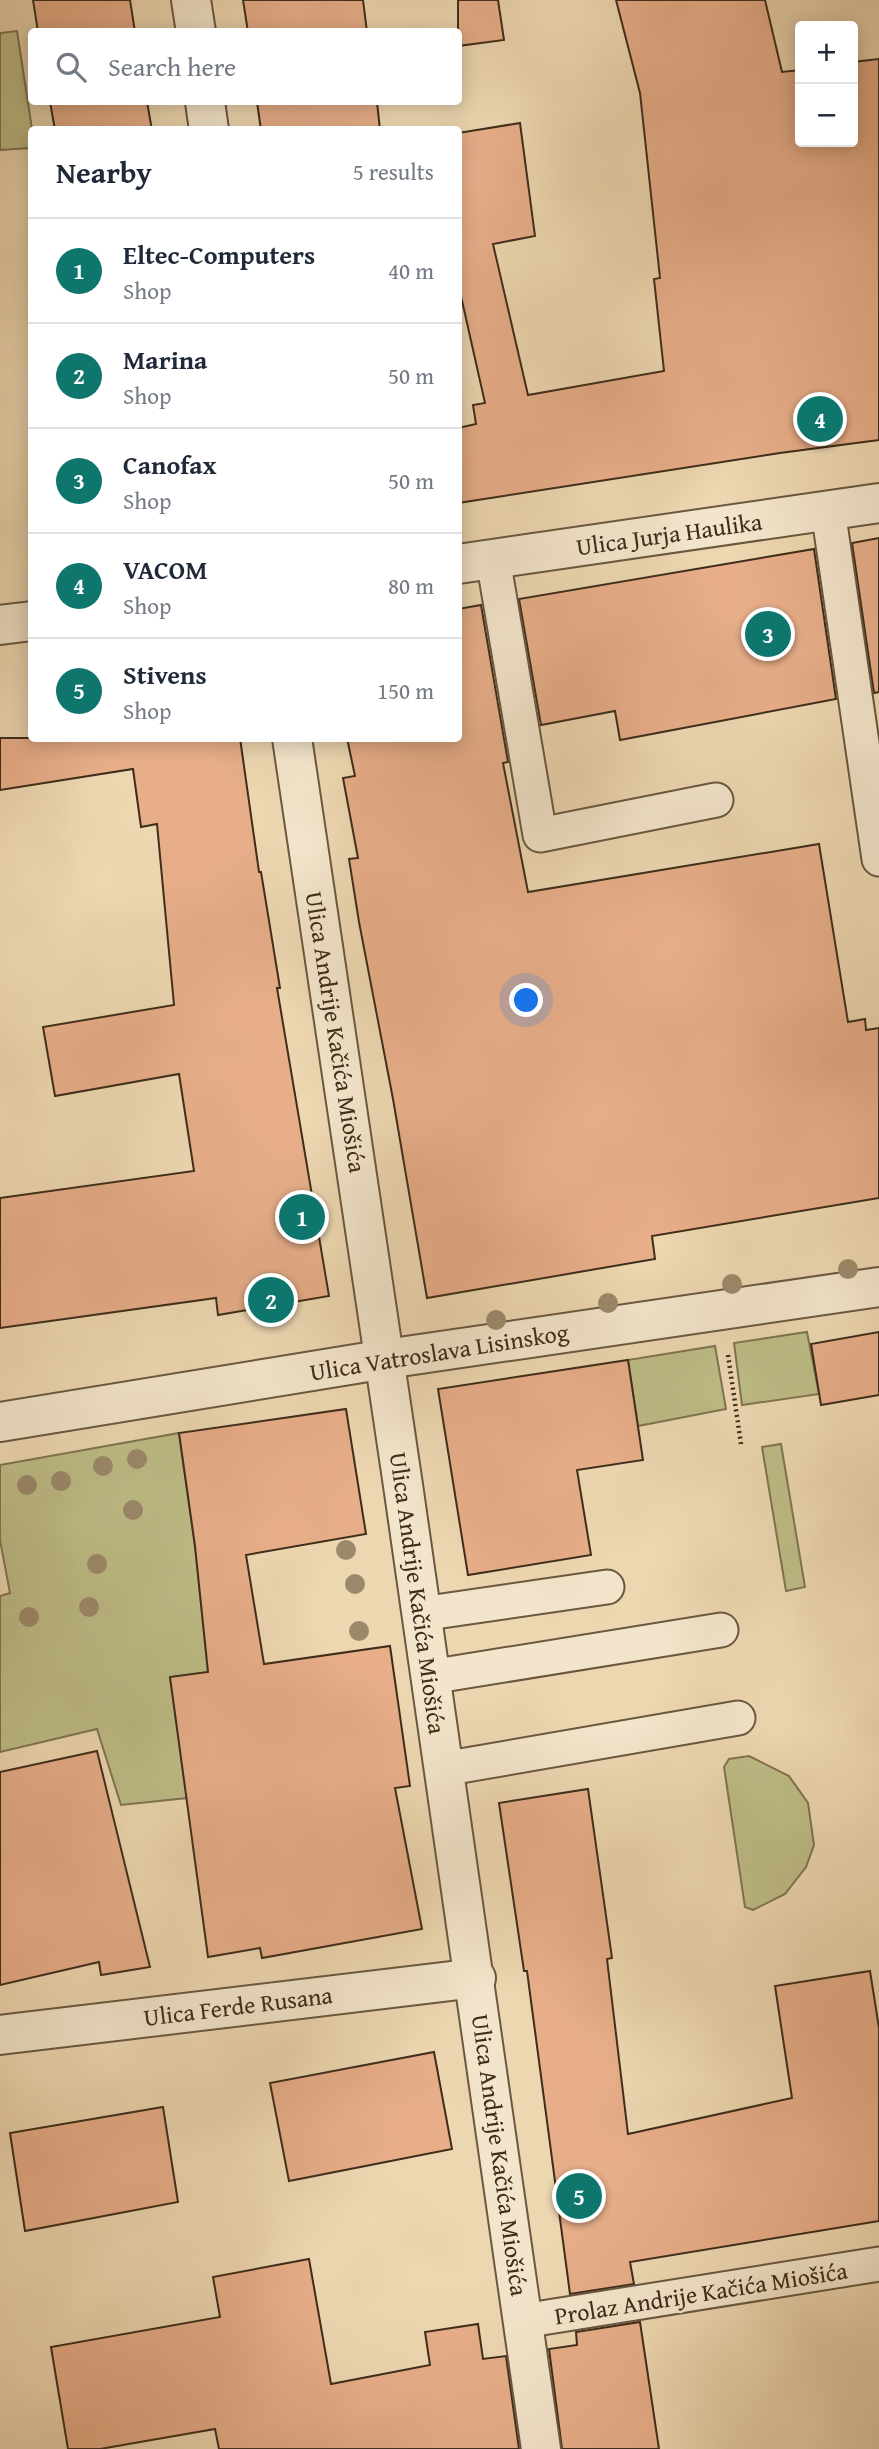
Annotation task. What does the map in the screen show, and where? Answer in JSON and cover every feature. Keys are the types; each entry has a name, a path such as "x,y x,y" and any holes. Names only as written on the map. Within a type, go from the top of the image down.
{"street":[{"path":"191,0 194,28"},
{"path":"205,105 208,126"},
{"name":"Ulica Jurja Haulika","path":"476,562 879,503"},
{"path":"0,625 28,622"},
{"name":"Ulica Andrije Kačića Miošića","path":"293,742 386,1359 541,2449"},
{"name":"Ulica Vatroslava Lisinskog","path":"0,1422 386,1359 879,1287"},
{"name":"Ulica Ferde Rusana","path":"0,2035 476,1978"}],"lane":[{"path":"828,510 879,859"},
{"path":"476,562 540,835 716,800"},
{"path":"421,1614 607,1587"},
{"path":"430,1677 722,1630"},
{"path":"443,1769 738,1718"},
{"name":"Prolaz Andrije Kačića Miošića","path":"523,2321 879,2264"}],"path":[{"path":"721,1310 741,1444"}],"shaded area":[{"path":"17,31 32,126 28,126 28,148 0,150 0,33"},
{"path":"807,1332 819,1394 742,1405 734,1343"},
{"path":"715,1346 726,1409 638,1426 628,1360"},
{"path":"179,1433 195,1546 208,1672 170,1677 187,1798 121,1805 97,1729 0,1752 0,1596 10,1593 0,1540 0,1465"},
{"path":"781,1444 805,1587 786,1591 762,1447"},
{"path":"749,1756 789,1776 808,1803 814,1845 806,1867 785,1894 753,1910 745,1907 724,1767 729,1759"}],"building":[{"path":"33,0 130,0 134,28 37,28"},
{"path":"243,0 363,0 366,28 247,28"},
{"path":"458,0 498,0 504,40 462,45 462,28 458,28"},
{"path":"616,0 765,0 782,72 795,71 795,147 858,147 858,61 879,59 879,440 462,502 462,427 476,424 473,405 485,403 462,301 462,132 520,123 535,236 493,244 528,395 664,371 654,279 660,278 640,93"},
{"path":"51,105 148,105 151,126 54,126"},
{"path":"257,105 377,105 380,126 260,126"},
{"path":"879,538 879,692 874,693 852,543"},
{"path":"814,549 836,699 620,740 615,711 541,725 519,599"},
{"path":"481,605 508,762 503,763 528,892 819,844 848,1022 865,1019 866,1030 879,1028 879,1198 652,1236 655,1259 427,1298 359,922 349,859 358,858 343,778 355,776 348,742 462,742 462,608"},
{"path":"0,738 28,738 28,742 241,742 259,872 280,988 277,988 329,1296 218,1315 216,1298 0,1328 0,1198 194,1171 179,1074 55,1096 43,1027 174,1005 157,824 141,827 133,769 0,790"},
{"path":"879,1332 879,1395 821,1405 811,1344"},
{"path":"628,1360 643,1460 577,1470 591,1555 468,1575 438,1389"},
{"path":"346,1409 366,1534 246,1555 264,1664 390,1646 410,1786 395,1788 422,1929 262,1958 260,1948 208,1957 170,1677 208,1672 195,1546 179,1433"},
{"path":"97,1751 150,1967 101,1975 99,1962 0,1985 0,1772"},
{"path":"588,1789 612,1958 607,1959 628,2134 792,2098 775,1986 870,1971 879,2028 879,2221 630,2262 634,2284 570,2294 527,1971 524,1971 499,1803"},
{"path":"434,2052 452,2149 289,2181 270,2083"},
{"path":"163,2107 178,2202 25,2231 10,2133"},
{"path":"309,2259 331,2384 430,2365 425,2332 478,2324 483,2359 506,2356 519,2449 219,2449 215,2429 100,2449 68,2449 51,2347 220,2317 213,2277"},
{"path":"640,2322 659,2449 562,2449 549,2349 577,2345 576,2332"}],"place":[{"name":"VACOM","path":"820,419"},
{"name":"Canofax","path":"768,634"},
{"name":"Eltec-Computers","path":"302,1217"},
{"name":"Marina","path":"271,1300"},
{"name":"Stivens","path":"579,2196"}]}
